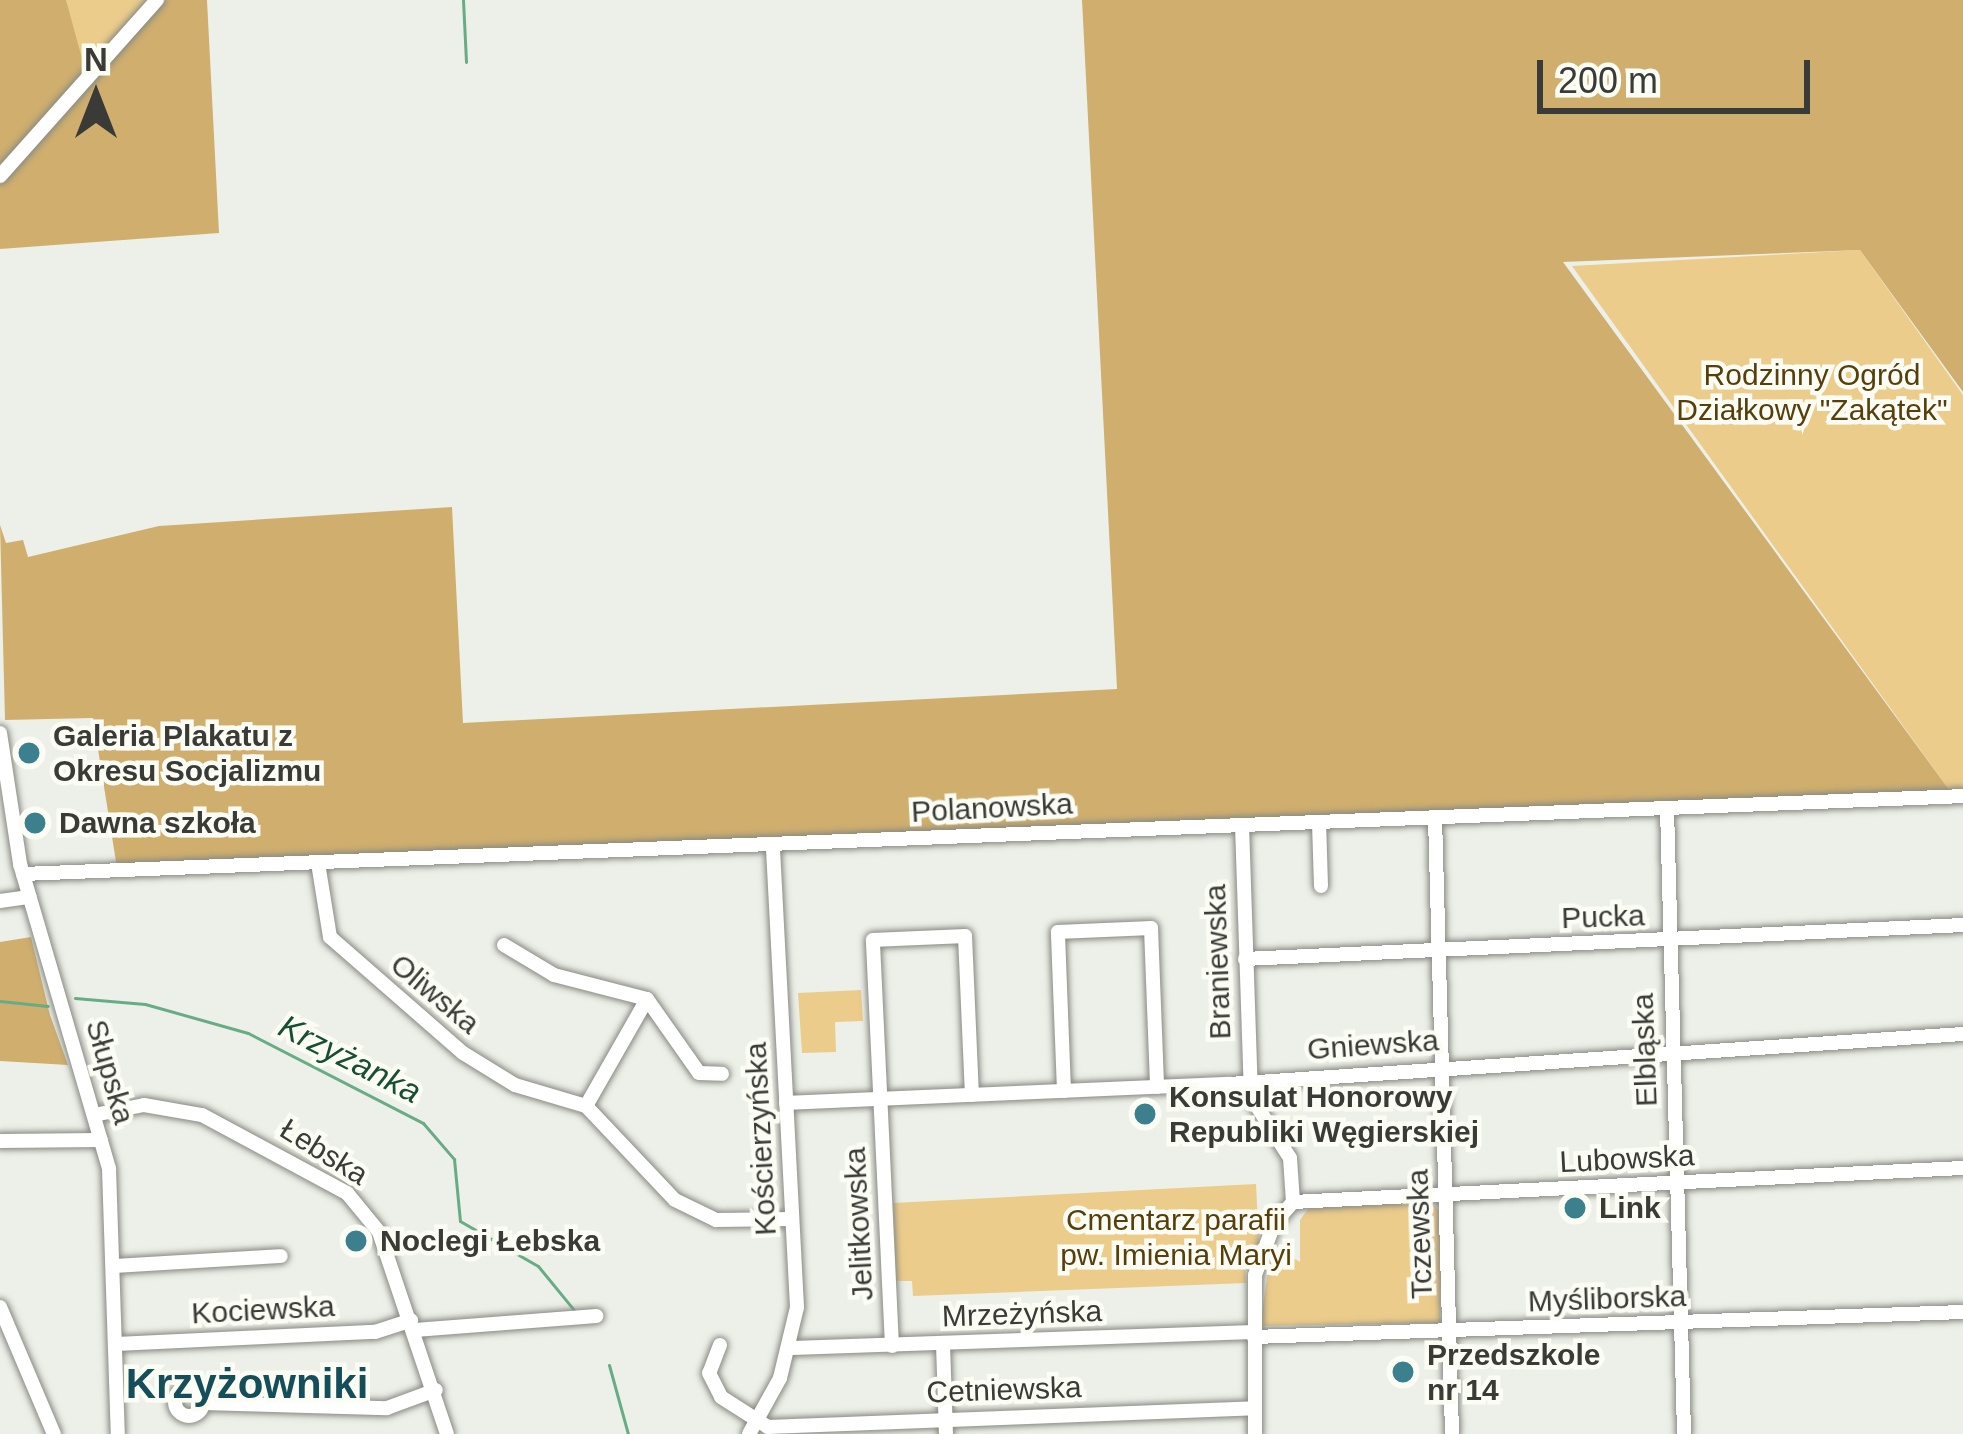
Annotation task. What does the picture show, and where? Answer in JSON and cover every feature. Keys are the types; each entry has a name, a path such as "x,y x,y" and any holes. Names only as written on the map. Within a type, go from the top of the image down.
{"street":[{"path":"0,176 157,0"},
{"name":"Słupska","path":"0,733 23,874 101,1140 113,1266 118,1434"},
{"name":"Polanowska","path":"23,874 1963,796"},
{"name":"Elbląska","path":"1667,808 1684,1434"},
{"name":"Tczewska","path":"1435,817 1452,1434"},
{"path":"1319,822 1321,886"},
{"name":"Braniewska","path":"1242,825 1249,1082 1290,1158 1293,1202"},
{"name":"Kościerzyńska","path":"749,1434 792,1348 792,1219 772,846"},
{"name":"Oliwska","path":"318,863 326,930 362,969 493,1074 586,1106 675,1200 730,1222 792,1219"},
{"path":"0,901 30,897"},
{"name":"Pucka","path":"1245,959 1963,926"},
{"path":"1064,1091 1058,932 1151,928 1157,1087"},
{"name":"Jelitkowska","path":"892,1346 873,940 965,936 971,1095"},
{"path":"504,945 554,975 647,999 699,1073 722,1074"},
{"path":"586,1106 647,999"},
{"name":"Gniewska","path":"786,1103 1249,1082 1963,1034"},
{"name":"Łebska","path":"94,1114 144,1106 202,1114 347,1193 379,1232 436,1390 447,1434"},
{"path":"0,1141 101,1140"},
{"name":"Lubowska","path":"1293,1202 1963,1168"},
{"path":"1255,1434 1259,1259 1293,1202"},
{"path":"113,1266 280,1256"},
{"path":"0,1307 54,1434"},
{"name":"Myśliborska","path":"1254,1335 1963,1312"},
{"name":"Kociewska","path":"116,1344 596,1316"},
{"name":"Mrzeżyńska","path":"792,1348 1254,1335"},
{"path":"943,1344 945,1426"},
{"path":"720,1345 710,1357 715,1385 758,1420"},
{"path":"203,1402 387,1408 436,1390"},
{"name":"Cetniewska","path":"758,1420 768,1427 945,1426 1255,1408"}],"green space":[{"path":"66,0 150,0 81,77"},
{"name":"Rodzinny Ogród Działkowy \"Zakątek\"","path":"1860,250 1963,395 1963,790 1950,791 1572,266"},
{"path":"861,990 863,1021 835,1022 836,1052 802,1053 798,993"},
{"name":"Cmentarz parafii pw. Imienia Maryi","path":"1256,1184 1259,1243 1245,1260 1246,1283 913,1296 912,1281 896,1281 893,1203"},
{"path":"1429,1200 1442,1214 1440,1323 1260,1326 1272,1245 1300,1262 1300,1220 1311,1205"}],"shaded area":[{"path":"0,0 66,0 89,84 165,0 207,0 219,233 0,249"},
{"path":"1082,0 1963,0 1963,392 1860,250 1563,262 1950,791 117,868 93,718 5,720 0,525 6,543 23,540 28,557 159,526 452,507 463,723 1117,689"},
{"path":"31,937 68,1065 0,1061 0,942"}],"waterway":[{"path":"463,0 466,62"},
{"name":"Krzyżanka","path":"75,998 145,1004 248,1033 423,1123 454,1159 460,1221 538,1266 574,1310"},
{"name":"Krzyżanka","path":"0,1001 48,1006"},
{"name":"Krzyżanka","path":"609,1365 628,1434"}],"place":[{"name":"Galeria Plakatu z Okresu Socjalizmu","path":"29,753"},
{"name":"Dawna szkoła","path":"35,823"},
{"name":"Konsulat Honorowy Republiki Węgierskiej","path":"1145,1114"},
{"name":"Link","path":"1575,1208"},
{"name":"Noclegi Łebska","path":"356,1241"},
{"name":"Przedszkole nr 14","path":"1403,1372"}],"district":[{"name":"Krzyżowniki","path":"247,1384"}]}
